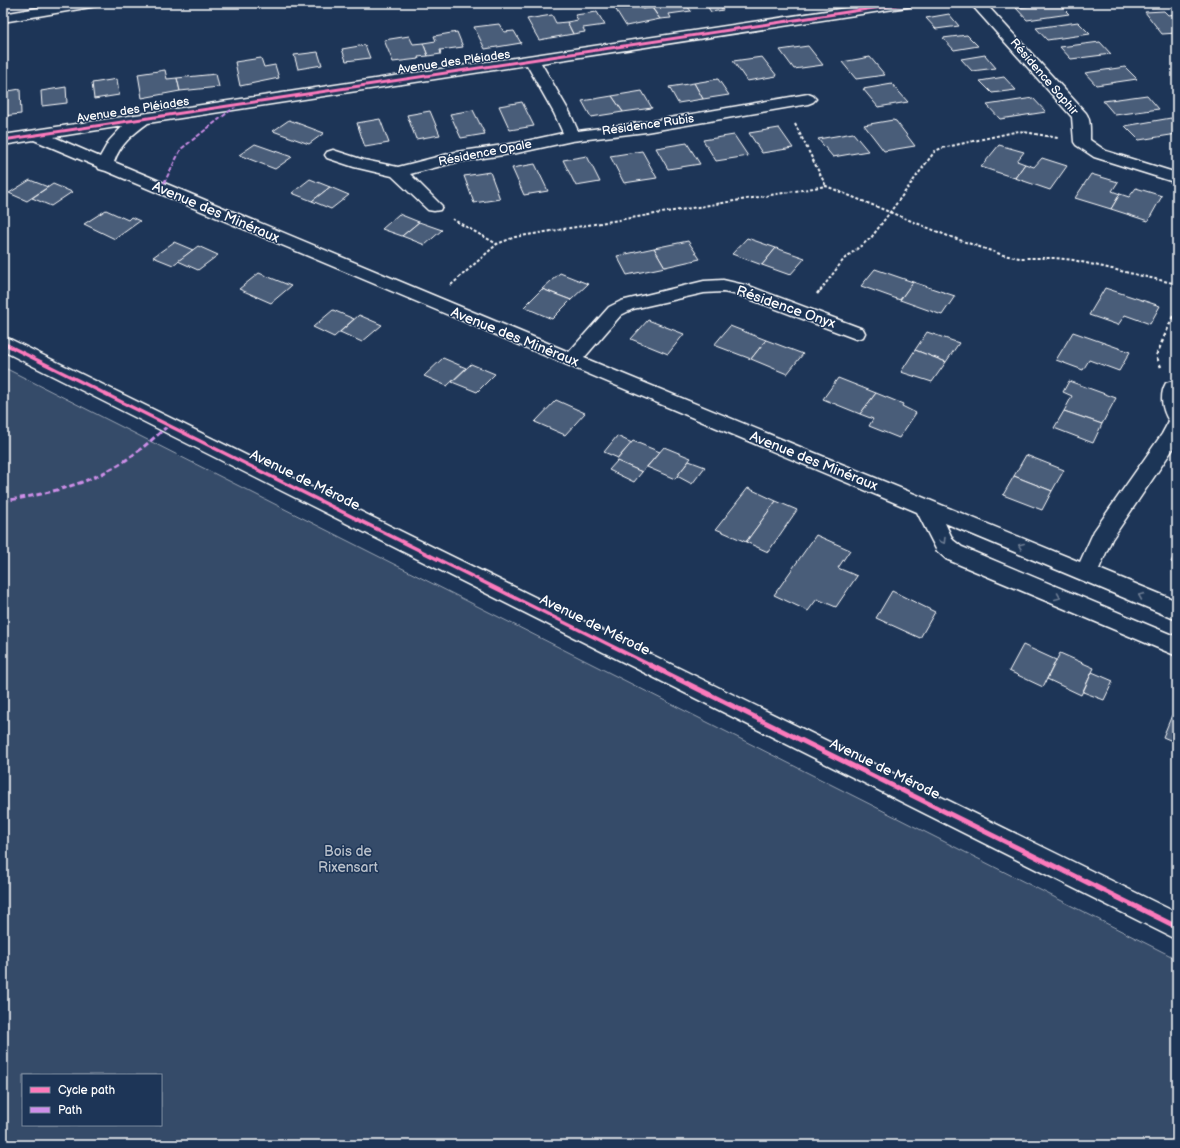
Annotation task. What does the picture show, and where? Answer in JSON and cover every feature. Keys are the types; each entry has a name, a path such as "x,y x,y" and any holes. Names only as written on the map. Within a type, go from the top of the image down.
{"street":[{"path":"3,18 91,3"},
{"name":"Avenue des Pléiades","path":"3,140 907,3"},
{"name":"Résidence Saphir","path":"977,3 1080,116 1082,142"},
{"path":"532,61 562,113 572,136"},
{"name":"Résidence Rubis","path":"572,136 646,127 808,99"},
{"path":"105,166 109,153 116,141 144,118"},
{"name":"Avenue des Minéraux","path":"35,135 105,166 1177,611"},
{"name":"Résidence Opale","path":"333,155 360,164 398,172 456,157 517,148 572,136"},
{"path":"1082,142 1100,154 1177,178"},
{"path":"398,172 434,206"},
{"name":"Résidence Onyx","path":"572,360 615,311 627,305 704,287 723,286 743,290 856,332"},
{"name":"Avenue de Mérode","path":"3,343 1177,927"},
{"path":"1173,388 1171,400 1177,418"},
{"path":"1086,573 1102,536 1170,438 1177,425"},
{"path":"925,506 945,545 954,553 1177,647"}],"path":[{"path":"784,103 826,186"},
{"path":"799,312 824,287 844,259 864,246 891,212 935,151 942,148 1018,131 1082,142"},
{"path":"432,302 497,244 515,238 826,186 948,236 1003,255 1020,258 1055,258 1073,260 1177,284"},
{"path":"434,206 464,227 497,244"},
{"path":"1173,388 1156,356 1177,307"}],"green space":[{"name":"Bois de Rixensart","path":"3,367 1177,959 1177,1145 3,1145"}],"building":[{"path":"638,3 642,9 652,8 660,19 626,26 613,5"},
{"path":"649,3 685,3 691,11 669,14 671,18 660,19"},
{"path":"705,3 742,4 721,7 723,10 711,12"},
{"path":"1058,3 1069,14 1027,20 1016,8"},
{"path":"1164,11 1168,15 1177,14 1177,33 1162,34 1145,12"},
{"path":"597,12 605,25 583,28 585,32 573,34 567,22 578,20 575,15"},
{"path":"949,14 959,26 936,29 926,18"},
{"path":"552,15 556,23 567,22 573,34 539,40 527,19"},
{"path":"1078,22 1090,34 1047,40 1036,28"},
{"path":"499,24 504,32 514,31 521,43 485,49 474,27"},
{"path":"457,32 463,47 440,50 441,54 428,56 423,43 436,41 434,36"},
{"path":"967,35 978,46 954,50 943,38"},
{"path":"409,36 413,44 423,43 428,56 418,57 419,59 393,62 384,40"},
{"path":"1100,42 1111,54 1071,59 1060,47"},
{"path":"365,45 370,58 346,61 342,49"},
{"path":"808,46 823,65 794,69 780,50"},
{"path":"318,52 322,65 298,69 294,55"},
{"path":"985,55 996,68 972,71 961,59"},
{"path":"762,57 777,76 747,81 733,61"},
{"path":"870,57 885,75 856,79 842,62"},
{"path":"261,58 264,67 275,65 279,78 240,86 235,62"},
{"path":"1125,67 1137,79 1096,85 1085,73"},
{"path":"165,70 167,79 177,78 180,91 142,98 138,74"},
{"path":"216,74 219,87 180,91 177,78"},
{"path":"1004,77 1016,90 992,93 980,81"},
{"path":"117,79 119,95 94,99 92,83"},
{"path":"718,79 729,95 703,99 694,83"},
{"path":"694,83 703,99 678,103 669,87"},
{"path":"892,84 908,102 878,107 863,89"},
{"path":"66,87 67,103 42,106 41,91"},
{"path":"20,89 21,114 3,116 3,92"},
{"path":"642,91 652,108 623,112 612,96"},
{"path":"1147,95 1159,109 1115,115 1103,101"},
{"path":"612,96 623,112 591,117 582,101"},
{"path":"1033,98 1046,112 1000,119 987,105"},
{"path":"522,102 534,126 510,130 499,106"},
{"path":"473,110 485,134 461,138 450,114"},
{"path":"430,111 440,135 416,139 407,115"},
{"path":"1171,118 1177,125 1177,134 1139,140 1125,126"},
{"path":"380,119 389,143 365,147 357,123"},
{"path":"289,120 324,133 309,144 273,131"},
{"path":"893,120 896,121 915,146 884,151 864,125"},
{"path":"779,128 793,148 762,153 749,133"},
{"path":"853,133 868,151 833,157 818,139"},
{"path":"734,135 748,156 716,161 703,140"},
{"path":"687,143 700,164 668,169 656,148"},
{"path":"255,144 292,157 275,169 239,155"},
{"path":"999,145 1024,152 1017,161 1025,164 1015,178 981,167"},
{"path":"642,151 657,178 624,183 610,156"},
{"path":"587,156 600,182 576,186 563,160"},
{"path":"1042,158 1067,166 1050,190 1015,178 1025,164 1034,167"},
{"path":"535,164 548,191 524,195 512,168"},
{"path":"490,172 500,199 474,203 464,176"},
{"path":"1091,174 1118,182 1112,191 1120,194 1111,209 1075,198"},
{"path":"310,179 330,187 312,201 292,193"},
{"path":"30,180 48,187 27,201 9,193"},
{"path":"53,184 72,192 51,206 32,198"},
{"path":"330,187 349,195 331,209 312,201"},
{"path":"1136,188 1162,196 1148,221 1111,209 1120,194 1129,197"},
{"path":"106,210 128,220 131,217 140,221 115,239 84,224"},
{"path":"399,214 419,222 402,236 382,229"},
{"path":"419,222 442,230 425,245 402,236"},
{"path":"747,238 776,248 762,265 732,254"},
{"path":"688,241 700,259 665,267 654,248"},
{"path":"174,242 193,250 173,265 153,257"},
{"path":"198,246 218,255 198,270 178,261"},
{"path":"654,248 665,267 627,275 617,256"},
{"path":"776,248 805,258 790,275 762,265"},
{"path":"875,269 913,282 900,300 861,286"},
{"path":"259,273 291,286 271,303 239,289"},
{"path":"560,273 588,284 571,300 542,289"},
{"path":"913,282 955,296 942,315 900,300"},
{"path":"1105,288 1160,306 1150,324 1125,315 1118,325 1089,315"},
{"path":"542,289 571,300 552,319 524,307"},
{"path":"333,310 354,319 334,337 313,327"},
{"path":"359,315 382,325 362,342 340,332"},
{"path":"648,320 684,334 668,354 631,339"},
{"path":"730,326 766,340 751,359 714,345"},
{"path":"927,332 959,343 946,362 915,350"},
{"path":"1073,332 1130,352 1119,371 1089,360 1083,370 1056,360"},
{"path":"766,340 803,354 787,374 751,359"},
{"path":"915,350 946,362 932,382 901,372"},
{"path":"443,358 466,368 447,386 424,376"},
{"path":"471,364 495,374 477,392 452,382"},
{"path":"838,378 876,393 860,414 823,399"},
{"path":"1069,381 1116,398 1102,424 1064,411 1072,396 1063,392"},
{"path":"876,393 903,404 902,406 916,413 899,438 869,426 873,419 860,414"},
{"path":"556,400 585,413 565,435 535,422"},
{"path":"1064,411 1102,424 1093,443 1054,428"},
{"path":"617,436 632,443 618,458 604,452"},
{"path":"633,441 660,452 642,472 616,461"},
{"path":"664,447 691,458 675,479 647,467"},
{"path":"1026,455 1064,470 1052,491 1014,476"},
{"path":"617,461 642,472 634,482 609,470"},
{"path":"689,461 705,467 692,484 677,476"},
{"path":"1014,476 1052,491 1042,510 1003,495"},
{"path":"748,488 776,501 746,542 716,529"},
{"path":"776,501 797,510 768,552 746,542"},
{"path":"816,535 850,550 838,568 857,576 836,607 817,599 808,611 774,595"},
{"path":"1177,549 1177,565 1171,562"},
{"path":"892,591 935,612 920,638 876,618"},
{"path":"1023,645 1056,660 1043,687 1009,671"},
{"path":"1060,653 1094,668 1081,695 1047,679"},
{"path":"1092,672 1113,681 1104,700 1083,692"},
{"path":"1172,715 1177,717 1177,743 1163,737"}],"marked path":[{"path":"161,189 181,149 236,106"},
{"path":"3,501 51,492 95,477 130,457 169,425"}],"cycle path":[{"path":"3,140 907,3"},
{"path":"3,343 1177,927"}]}
